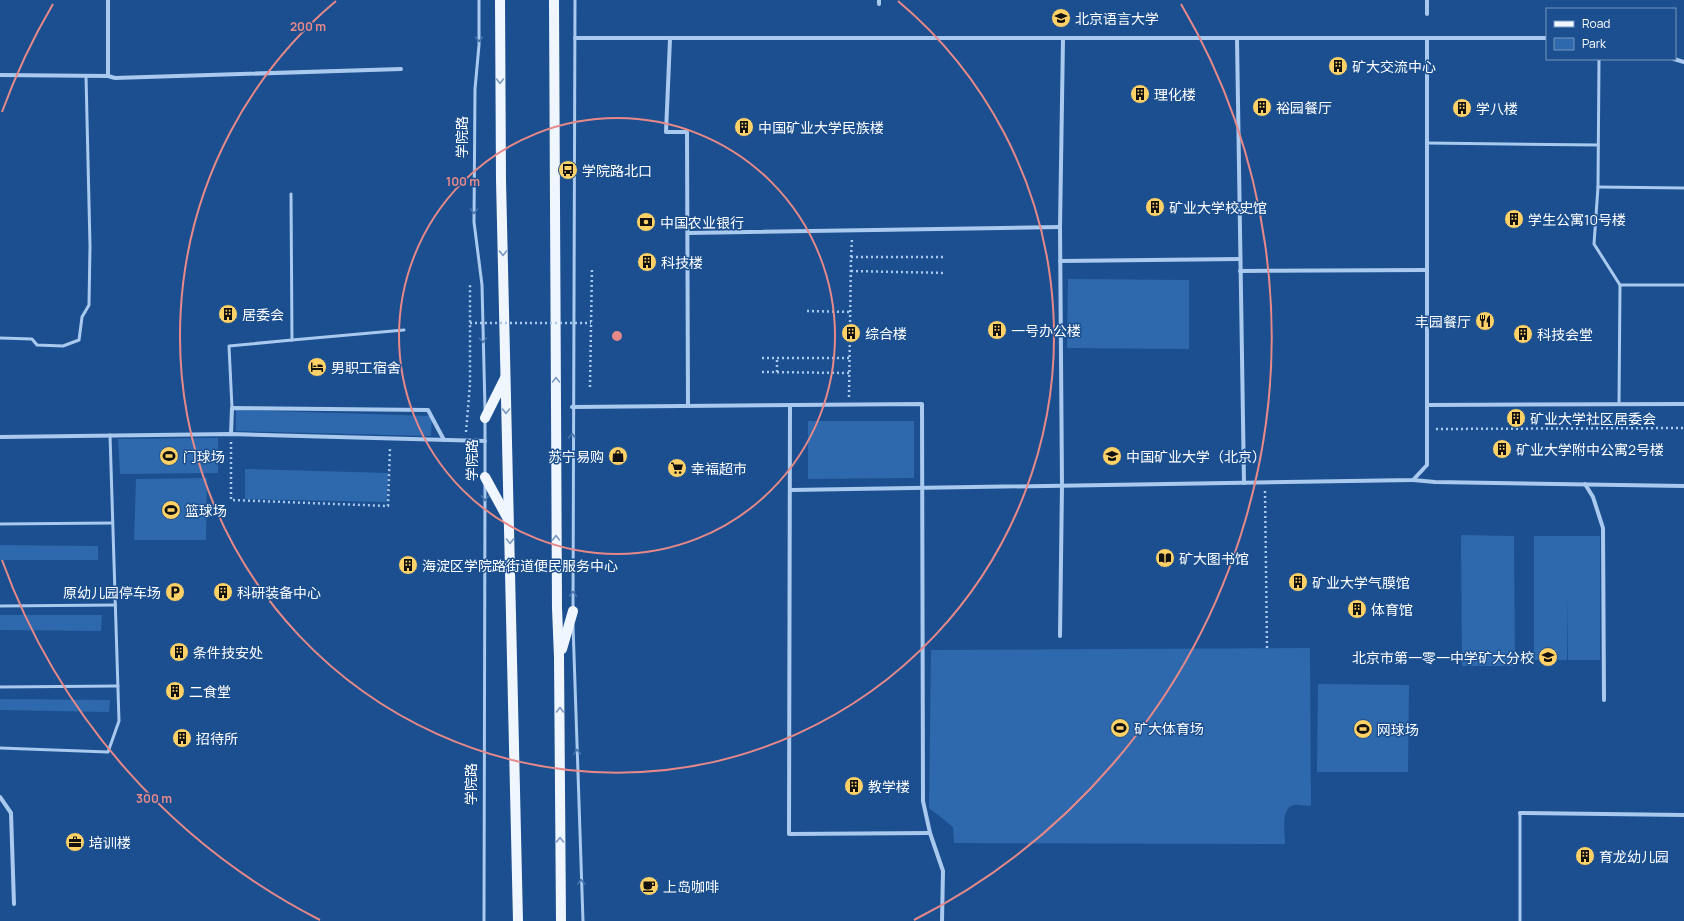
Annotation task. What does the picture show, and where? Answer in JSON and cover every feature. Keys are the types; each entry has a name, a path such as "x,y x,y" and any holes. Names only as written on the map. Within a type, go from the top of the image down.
{"main road":[{"path":"500,0 501,180 518,921"},
{"path":"554,0 556,608 559,657 561,921"},
{"path":"485,418 506,376"},
{"path":"485,477 509,521"},
{"path":"559,657 573,611"}],"street":[{"path":"108,0 108,76"},
{"path":"1427,14 1428,0"},
{"path":"575,38 1546,38"},
{"path":"1413,480 1427,465 1427,38"},
{"path":"670,39 666,132 687,132 688,406"},
{"path":"1060,636 1062,485 1060,227 1063,39"},
{"path":"1237,39 1244,483"},
{"path":"0,75 108,76 115,78 401,69"},
{"path":"688,233 1060,227"},
{"path":"1060,260 1240,259"},
{"path":"1240,271 1427,270"},
{"path":"572,407 922,404 923,801 930,833 943,871 942,921"},
{"path":"1427,405 1684,404"},
{"path":"790,405 789,834 930,833"},
{"path":"231,434 232,408 428,410 444,440"},
{"path":"0,437 231,434 485,441"},
{"path":"791,490 1413,480 1435,482 1684,486"},
{"path":"1585,484 1593,497 1603,528 1604,700"},
{"path":"0,797 11,813 14,904"},
{"path":"1520,812 1684,814"}],"lane":[{"name":"学院路","path":"479,0 479,45 475,89 474,222 482,285 485,418 484,921"},
{"path":"574,0 572,407 573,611 583,921"},
{"path":"1599,60 1598,187 1594,244 1620,285 1619,404"},
{"path":"0,338 32,339 37,345 63,346 79,340 82,317 88,305 90,246 86,76"},
{"path":"1427,143 1598,145"},
{"path":"1598,187 1684,188"},
{"path":"292,194 292,340"},
{"path":"1620,285 1684,285"},
{"path":"232,408 229,346 404,330"},
{"path":"0,748 108,752 119,721 110,436"},
{"path":"0,524 112,523"},
{"path":"0,606 115,605"},
{"path":"0,687 118,686"},
{"path":"1520,812 1520,921"}],"path":[{"path":"849,401 852,231"},
{"path":"851,257 946,258"},
{"path":"590,387 592,267"},
{"path":"851,271 946,273"},
{"path":"441,435 467,432 470,384 470,283"},
{"path":"807,311 850,312"},
{"path":"470,323 591,324"},
{"path":"762,358 849,358"},
{"path":"777,358 777,372"},
{"path":"762,372 849,373"},
{"path":"1427,430 1684,428"},
{"path":"231,434 231,500 388,506 390,439"},
{"path":"1265,483 1267,648"}],"green space":[{"path":"1068,279 1189,280 1189,349 1067,348"},
{"path":"236,410 432,416 431,436 236,431"},
{"path":"808,421 914,421 914,478 808,479"},
{"name":"门球场","path":"218,438 218,473 120,474 118,439"},
{"path":"245,469 388,473 387,502 245,499"},
{"name":"篮球场","path":"207,478 206,540 134,540 136,479"},
{"path":"1461,535 1514,536 1515,666 1462,666"},
{"path":"1534,536 1600,536 1600,660 1568,660 1567,598 1567,660 1534,660"},
{"path":"0,545 98,546 98,560 0,560"},
{"path":"0,615 102,615 101,631 0,630"},
{"name":"矿大体育场","path":"1310,648 1311,806 1294,805 1287,811 1284,822 1285,844 954,843 953,827 929,808 931,650"},
{"name":"网球场","path":"1318,684 1409,685 1408,772 1317,772"},
{"path":"0,699 110,700 109,712 0,710"}],"place":[{"name":"北京语言大学","path":"1061,18"},
{"name":"矿大交流中心","path":"1338,66"},
{"name":"理化楼","path":"1140,94"},
{"name":"裕园餐厅","path":"1262,107"},
{"name":"学八楼","path":"1462,108"},
{"name":"中国矿业大学民族楼","path":"744,127"},
{"name":"学院路北口","path":"568,170"},
{"name":"矿业大学校史馆","path":"1155,207"},
{"name":"学生公寓10号楼","path":"1514,219"},
{"name":"中国农业银行","path":"646,222"},
{"name":"科技楼","path":"647,262"},
{"name":"居委会","path":"228,314"},
{"name":"丰园餐厅","path":"1485,321"},
{"name":"一号办公楼","path":"997,330"},
{"name":"综合楼","path":"851,333"},
{"name":"科技会堂","path":"1523,334"},
{"name":"男职工宿舍","path":"317,367"},
{"name":"矿业大学社区居委会","path":"1516,418"},
{"name":"矿业大学附中公寓2号楼","path":"1502,449"},
{"name":"门球场","path":"169,456"},
{"name":"苏宁易购","path":"618,456"},
{"name":"中国矿业大学（北京）","path":"1112,456"},
{"name":"幸福超市","path":"677,468"},
{"name":"篮球场","path":"171,510"},
{"name":"矿大图书馆","path":"1165,558"},
{"name":"海淀区学院路街道便民服务中心","path":"408,565"},
{"name":"矿业大学气膜馆","path":"1298,582"},
{"name":"原幼儿园停车场","path":"175,592"},
{"name":"科研装备中心","path":"223,592"},
{"name":"体育馆","path":"1357,609"},
{"name":"条件技安处","path":"179,652"},
{"name":"北京市第一零一中学矿大分校","path":"1548,657"},
{"name":"二食堂","path":"175,691"},
{"name":"矿大体育场","path":"1120,728"},
{"name":"网球场","path":"1363,729"},
{"name":"招待所","path":"182,738"},
{"name":"教学楼","path":"854,786"},
{"name":"培训楼","path":"75,842"},
{"name":"育龙幼儿园","path":"1585,856"},
{"name":"上岛咖啡","path":"649,886"}]}
